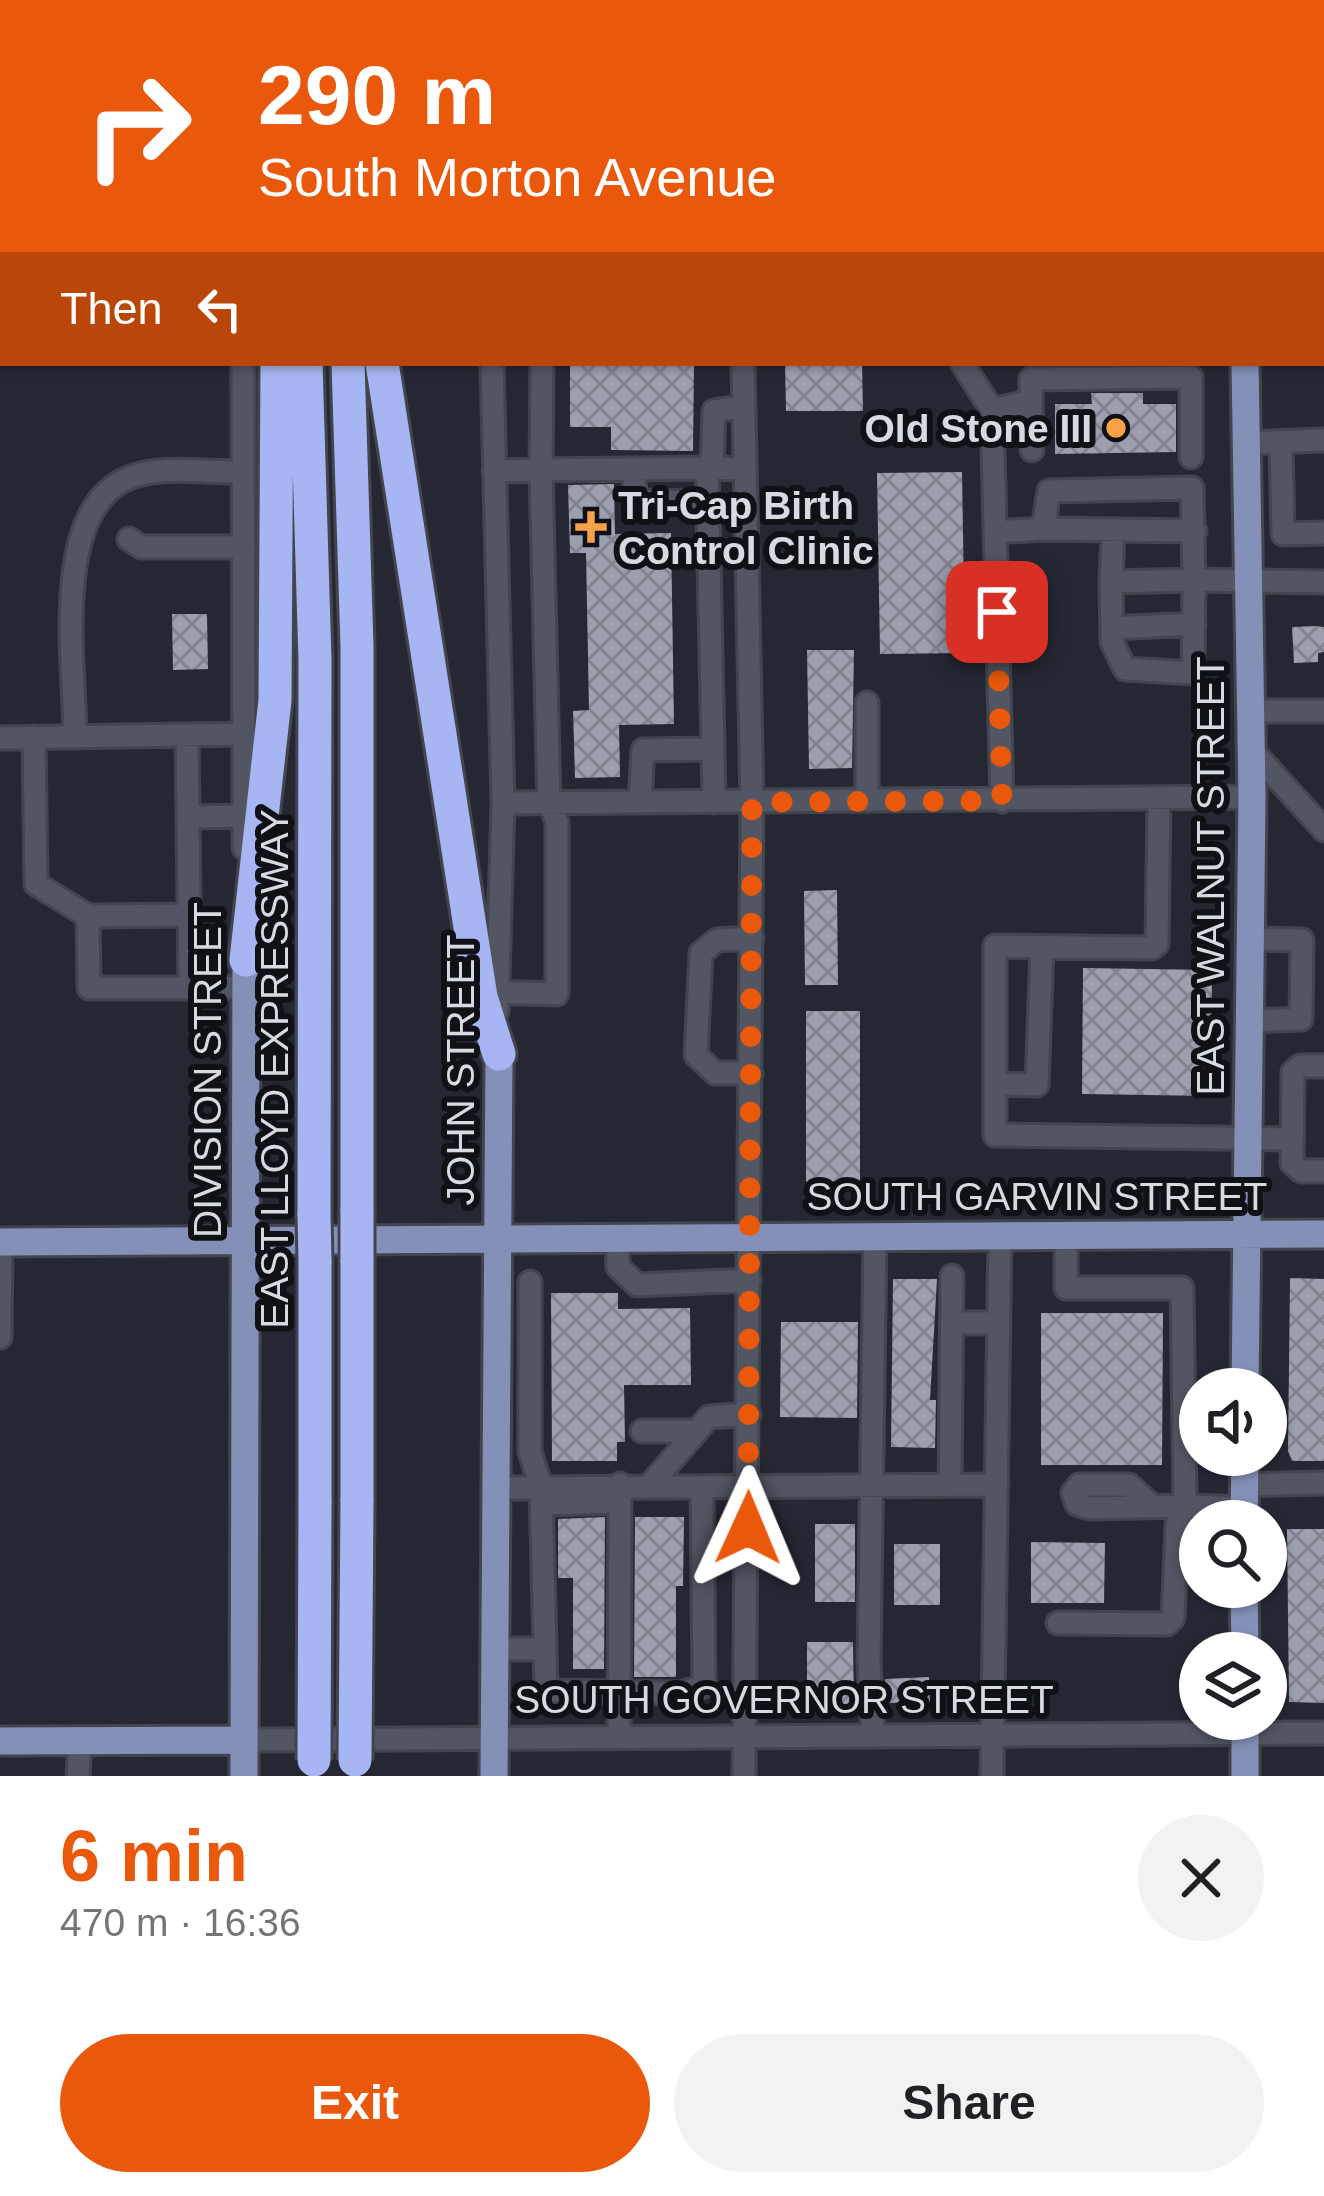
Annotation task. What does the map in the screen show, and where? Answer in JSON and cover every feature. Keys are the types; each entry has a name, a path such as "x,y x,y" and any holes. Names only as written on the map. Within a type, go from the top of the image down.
{"highway":[{"path":"246,974 275,700 278,366"},
{"name":"EAST LLOYD EXPRESSWAY","path":"306,366 316,756 314,1768"},
{"path":"348,366 357,669 355,1768"},
{"path":"382,366 481,997 499,1054"}],"main road":[{"name":"EAST WALNUT STREET","path":"1245,366 1252,797 1245,1368"},
{"name":"DIVISION STREET","path":"244,1776 246,974"},
{"name":"JOHN STREET","path":"494,1776 499,1054"},
{"name":"SOUTH GARVIN STREET","path":"1,1242 1324,1234"},
{"path":"0,1742 244,1740"},
{"path":"1245,1740 1245,1776"}],"street":[{"name":"DIVISION STREET","path":"243,366 246,974"},
{"name":"JOHN STREET","path":"492,366 503,803 496,992 499,1054"},
{"path":"496,992 556,994 557,820 549,803 542,366"},
{"path":"743,366 752,802 744,1776"},
{"path":"964,366 987,402 1002,801"},
{"path":"1032,450 1031,379 1083,371 1191,377 1191,457"},
{"path":"987,402 1031,400"},
{"path":"714,802 709,468 714,411 743,406"},
{"path":"1246,443 1324,440"},
{"path":"1282,442 1282,534 1324,533"},
{"path":"634,469 635,502 708,502"},
{"path":"494,471 745,470"},
{"path":"75,736 74,554 84,522 112,486 135,475 243,472"},
{"path":"1042,529 1049,491 1192,488 1193,673 1124,669 1115,659 1113,533"},
{"path":"995,532 1195,531"},
{"path":"129,539 141,547 244,547"},
{"path":"1111,582 1324,582"},
{"path":"1112,628 1194,624"},
{"path":"866,801 867,703"},
{"path":"1249,711 1324,712"},
{"path":"0,737 244,734"},
{"path":"187,735 190,988"},
{"path":"34,737 36,884 88,916 189,915"},
{"path":"1250,748 1324,829"},
{"path":"640,802 643,750 713,749"},
{"path":"503,803 1252,797"},
{"path":"1159,799 1157,944 1152,948 995,946 998,1138 1292,1138"},
{"path":"188,818 244,816"},
{"path":"88,916 89,988 190,988 246,974"},
{"path":"751,1072 715,1073 696,1055 700,953 717,940 752,938"},
{"path":"1250,1021 1312,1020 1313,940 1251,939"},
{"path":"995,1084 1036,1085 1042,947"},
{"path":"995,993 1040,992"},
{"path":"1324,1066 1300,1066 1293,1072 1292,1138 1292,1162 1300,1171 1324,1171"},
{"path":"992,1776 1000,1235"},
{"path":"1066,1235 1066,1288 1182,1288 1185,1500"},
{"path":"617,1236 618,1267 637,1285 749,1280"},
{"path":"873,1734 869,1663 875,1236"},
{"path":"0,1337 1,1242"},
{"path":"950,1485 952,1276"},
{"path":"530,1282 530,1452 542,1496 546,1688 681,1694 704,1686 702,1486"},
{"path":"952,1322 999,1323"},
{"path":"497,1364 530,1364"},
{"path":"650,1485 710,1417 748,1414"},
{"path":"642,1431 697,1431"},
{"path":"1259,1500 1324,1483"},
{"path":"497,1488 542,1496 620,1493 650,1485 997,1485"},
{"path":"619,1736 620,1493"},
{"path":"1151,1504 1179,1506"},
{"path":"1058,1623 1167,1624 1173,1618 1179,1520"},
{"path":"495,1649 545,1649"},
{"name":"SOUTH GOVERNOR STREET","path":"244,1740 1179,1728"},
{"name":"SOUTH GOVERNOR STREET","path":"1287,1730 1324,1733"},
{"path":"78,1776 80,1741"}],"building":[{"path":"570,366 694,366 693,451 611,450 611,427 570,427"},
{"path":"785,366 862,366 863,411 786,411"},
{"name":"Old Stone III","path":"1091,393 1143,393 1143,404 1176,404 1176,452 1055,454 1055,404 1092,404"},
{"path":"962,472 965,653 880,654 877,473"},
{"path":"614,484 615,534 671,533 674,724 619,725 620,777 575,778 573,711 589,710 586,553 570,553 568,485"},
{"path":"172,614 207,614 208,669 173,670"},
{"path":"1292,627 1324,627 1324,652 1318,653 1318,662 1294,663"},
{"path":"807,650 854,650 852,768 809,769"},
{"path":"837,890 838,985 805,985 804,891"},
{"path":"1083,968 1212,970 1211,1096 1082,1094"},
{"path":"806,1011 860,1011 860,1181 806,1182"},
{"path":"1290,1278 1324,1279 1324,1461 1292,1461 1288,1451"},
{"path":"893,1279 937,1279 930,1400 936,1400 935,1448 891,1447"},
{"path":"551,1293 618,1293 618,1309 690,1308 691,1385 624,1385 625,1442 617,1442 617,1461 552,1461"},
{"path":"1041,1313 1163,1313 1162,1465 1041,1465"},
{"path":"781,1322 858,1322 857,1418 780,1417"},
{"path":"605,1517 604,1669 573,1669 573,1578 558,1578 558,1519"},
{"path":"635,1517 684,1517 683,1586 676,1586 676,1677 634,1677"},
{"path":"815,1524 855,1524 855,1602 815,1602"},
{"path":"1287,1529 1324,1529 1324,1703 1289,1702"},
{"path":"1031,1542 1105,1543 1104,1603 1031,1603"},
{"path":"894,1544 940,1544 940,1605 894,1605"},
{"path":"807,1642 853,1642 854,1706 807,1706"},
{"path":"929,1677 930,1702 886,1703 885,1679"}],"place":[{"name":"Old Stone III","path":"1116,428"},
{"name":"Tri-Cap Birth Control Clinic","path":"591,527"}],"route":[{"path":"748,1528 752,802 1002,801 997,612"}]}
